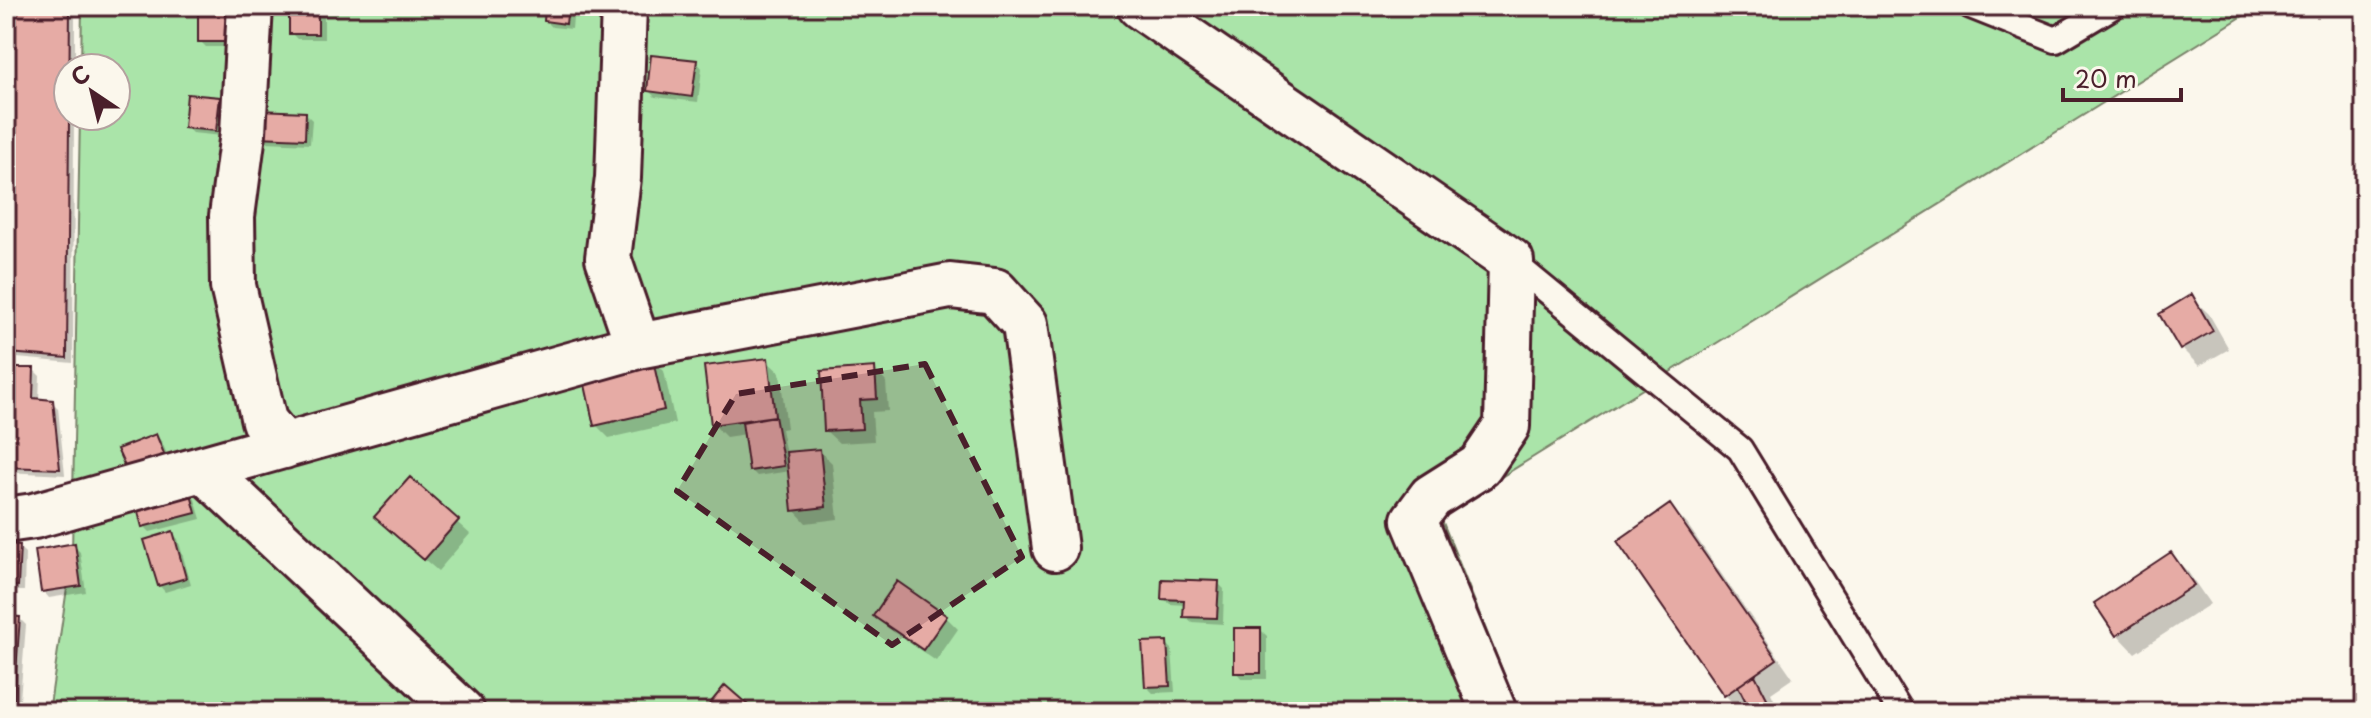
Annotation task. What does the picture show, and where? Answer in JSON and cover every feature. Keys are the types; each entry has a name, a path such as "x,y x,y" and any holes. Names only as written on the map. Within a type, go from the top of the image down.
{"street":[{"path":"250,6 243,133 232,216 233,286 264,421 284,446"},
{"path":"624,6 618,178 608,258 638,346"},
{"path":"1140,6 1511,261 1507,426 1480,466 1431,497 1414,520 1494,712"},
{"path":"6,520 34,516 638,346 950,286 995,291 1025,324 1055,548"},
{"path":"203,469 462,712"}],"lane":[{"path":"1971,6 2056,40 2113,6"},
{"path":"1511,261 1740,449 1901,712"}],"highlighted area":[{"path":"925,364 1022,557 892,645 677,491 736,394"}],"green space":[{"path":"82,6 2259,6 1440,515 1519,712 49,712 72,554 80,132 132,132 132,52 81,52"}],"building":[{"path":"14,6 70,6 70,52 52,52 52,132 69,132 67,358 9,353"},
{"path":"289,6 318,6 318,34 289,34"},
{"path":"545,6 568,6 566,24 544,21"},
{"path":"198,9 238,9 238,42 198,42"},
{"path":"651,55 697,60 692,97 647,91"},
{"path":"187,94 220,97 216,131 184,128"},
{"path":"259,110 306,112 305,139 258,137"},
{"path":"2192,294 2213,331 2180,350 2159,314"},
{"path":"652,356 664,410 594,426 582,371"},
{"path":"768,358 775,416 711,425 704,366"},
{"path":"875,367 877,399 860,400 862,429 824,431 821,371"},
{"path":"6,368 34,368 33,398 53,400 60,469 6,467"},
{"path":"775,416 784,466 749,471 742,422"},
{"path":"156,434 165,456 127,471 117,449"},
{"path":"820,449 826,507 792,511 786,452"},
{"path":"410,477 459,520 424,560 374,517"},
{"path":"190,491 196,513 142,527 136,504"},
{"path":"1670,504 1777,659 1724,696 1617,541"},
{"path":"173,531 186,578 158,586 144,540"},
{"path":"75,543 81,586 41,592 35,550"},
{"path":"6,544 20,545 18,586 6,586"},
{"path":"2171,552 2194,585 2116,636 2094,603"},
{"path":"1162,579 1219,581 1217,618 1183,617 1184,600 1161,599"},
{"path":"897,581 947,616 923,650 873,616"},
{"path":"6,616 20,617 13,712 6,712"},
{"path":"1234,628 1261,628 1261,673 1234,673"},
{"path":"1167,641 1170,686 1145,687 1142,642"},
{"path":"1755,675 1774,712 1751,712 1738,686"},
{"path":"725,685 756,712 703,712"},
{"path":"224,700 235,712 220,712"},
{"path":"522,703 532,712 513,712"}]}
